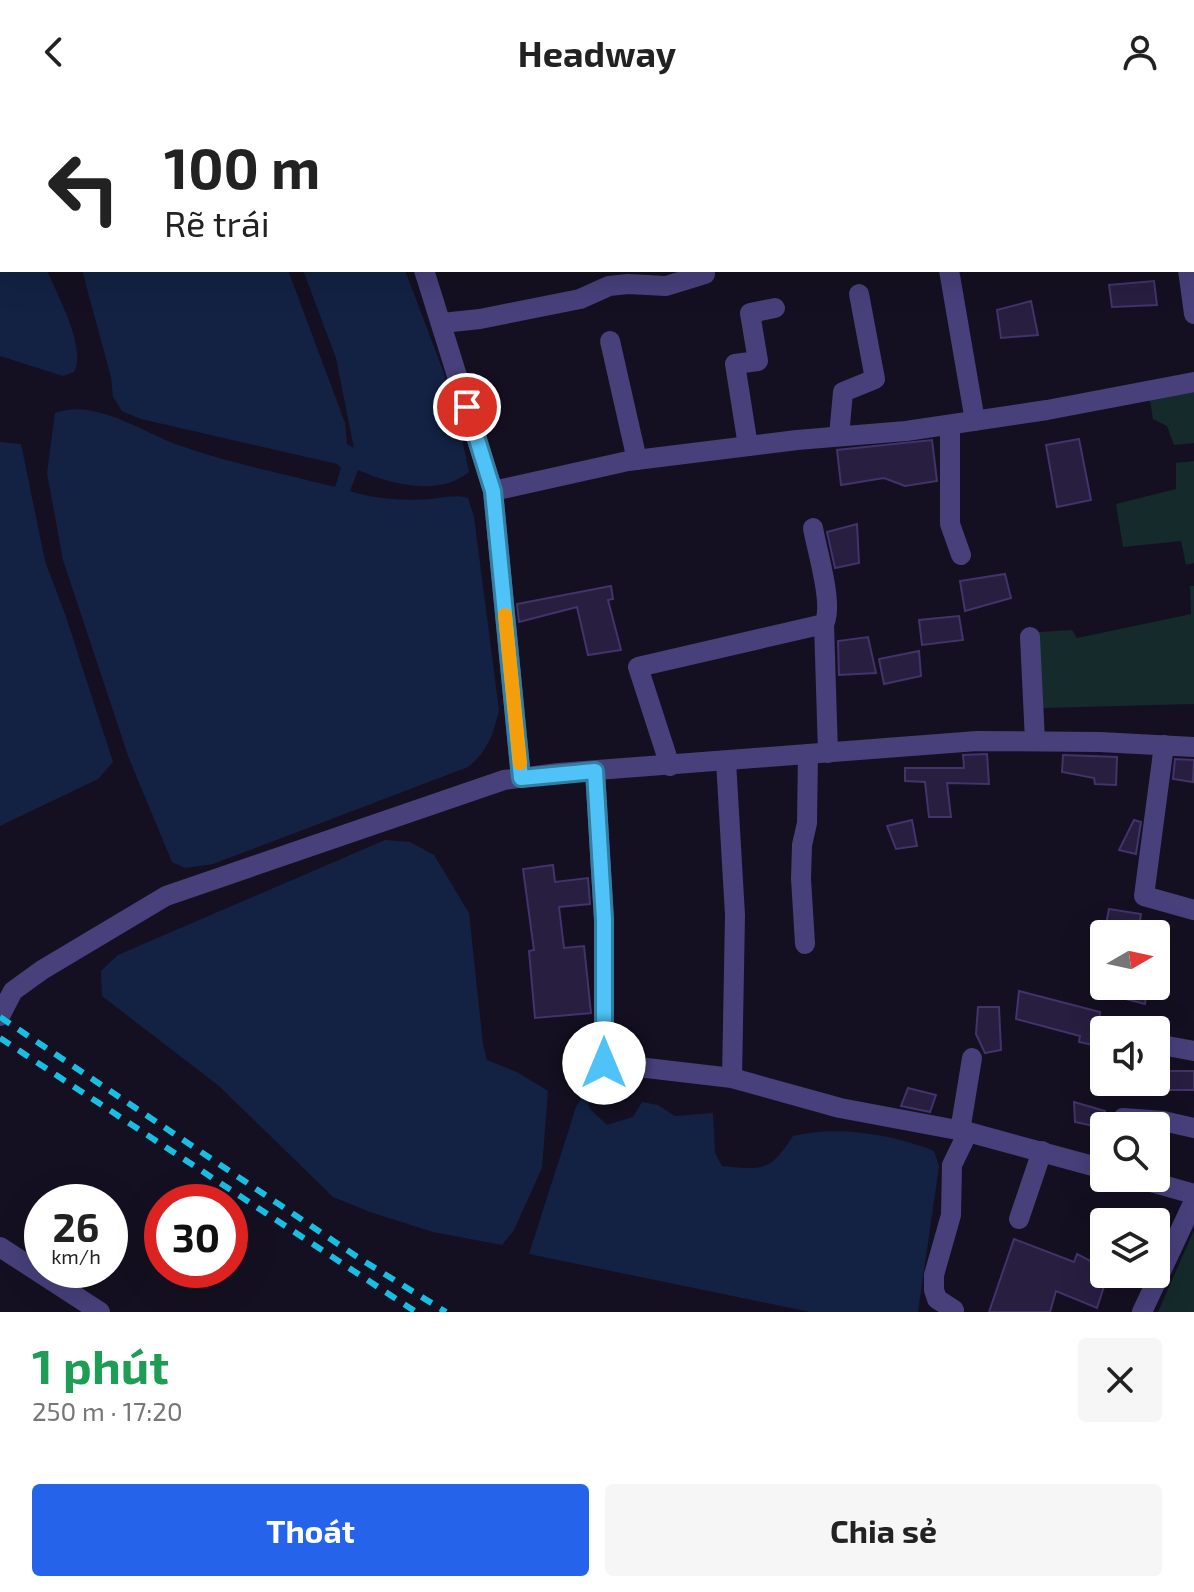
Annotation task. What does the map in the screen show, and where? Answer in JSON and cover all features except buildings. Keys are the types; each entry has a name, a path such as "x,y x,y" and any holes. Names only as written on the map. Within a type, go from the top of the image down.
{"street":[{"path":"425,272 493,491 521,778"},
{"path":"594,272 598,291"},
{"path":"949,272 975,421"},
{"path":"1188,272 1194,314"},
{"path":"442,323 480,319 580,299 628,284 666,286 705,274"},
{"path":"839,436 843,392 875,379 859,294"},
{"path":"748,446 735,364 758,361 750,313 775,308"},
{"path":"610,341 637,460"},
{"path":"493,491 637,460 950,425 1194,382"},
{"path":"950,425 950,524 961,555"},
{"path":"805,944 802,845 818,754 824,624 827,619 813,528"},
{"path":"670,766 638,667 824,624"},
{"path":"1030,637 1035,741"},
{"path":"0,1016 13,991 42,970 166,896 504,780 977,741 1194,747"},
{"path":"1164,745 1144,896 1194,910"},
{"path":"726,761 735,915 732,1078"},
{"path":"595,771 604,920 604,1063 732,1078 840,1108 964,1132 1090,1165"},
{"path":"1170,1047 1194,1051"},
{"path":"954,1310 937,1299 934,1275 951,1215 952,1165 964,1132 972,1058"},
{"path":"1170,1123 1194,1128"},
{"path":"1019,1219 1042,1151"},
{"path":"1170,1187 1194,1194"},
{"path":"1142,1312 1194,1201"},
{"path":"0,1247 100,1312"}],"green space":[{"path":"1194,382 1194,443 1174,445 1167,426 1153,419 1149,395"},
{"path":"1194,461 1194,563 1186,565 1181,541 1123,547 1116,504 1176,489 1176,463"},
{"path":"1190,586 1194,586 1194,704 1043,708 1039,632 1072,630 1077,638 1191,614"},
{"path":"1194,1230 1194,1312 1158,1312"}],"water":[{"path":"0,272 48,272 74,336 77,362 74,372 63,376 0,356"},
{"path":"83,272 289,272 345,423 347,444 354,448 336,358 304,272 406,272 454,400 469,472 444,484 414,486 358,470 350,491 400,499 468,498 474,517 499,710 489,742 468,767 213,864 185,868 172,862 128,756 63,560 47,473 55,413 71,409 104,414 203,453 335,487 341,468 337,464 141,419 122,411 113,397 111,377"},
{"path":"0,442 21,444 45,561 113,762 98,779 0,826"},
{"path":"385,840 410,842 434,855 469,913 487,1060 517,1072 548,1091 542,1168 514,1230 502,1245 433,1232 333,1197 219,1086 102,996 101,971 118,955"},
{"path":"584,1094 590,1109 607,1125 633,1117 642,1102 658,1105 675,1116 713,1113 715,1153 722,1166 764,1166 778,1156 793,1136 827,1131 883,1136 934,1151 939,1166 918,1312 810,1312 529,1254 576,1107"}],"railway":[{"path":"0,1017 362,1260 446,1312"},
{"path":"0,1038 416,1312"}],"slow traffic":[{"path":"505,615 520,763"}],"route":[{"path":"467,407 493,491 521,778 595,771 604,920 604,1063"}]}
